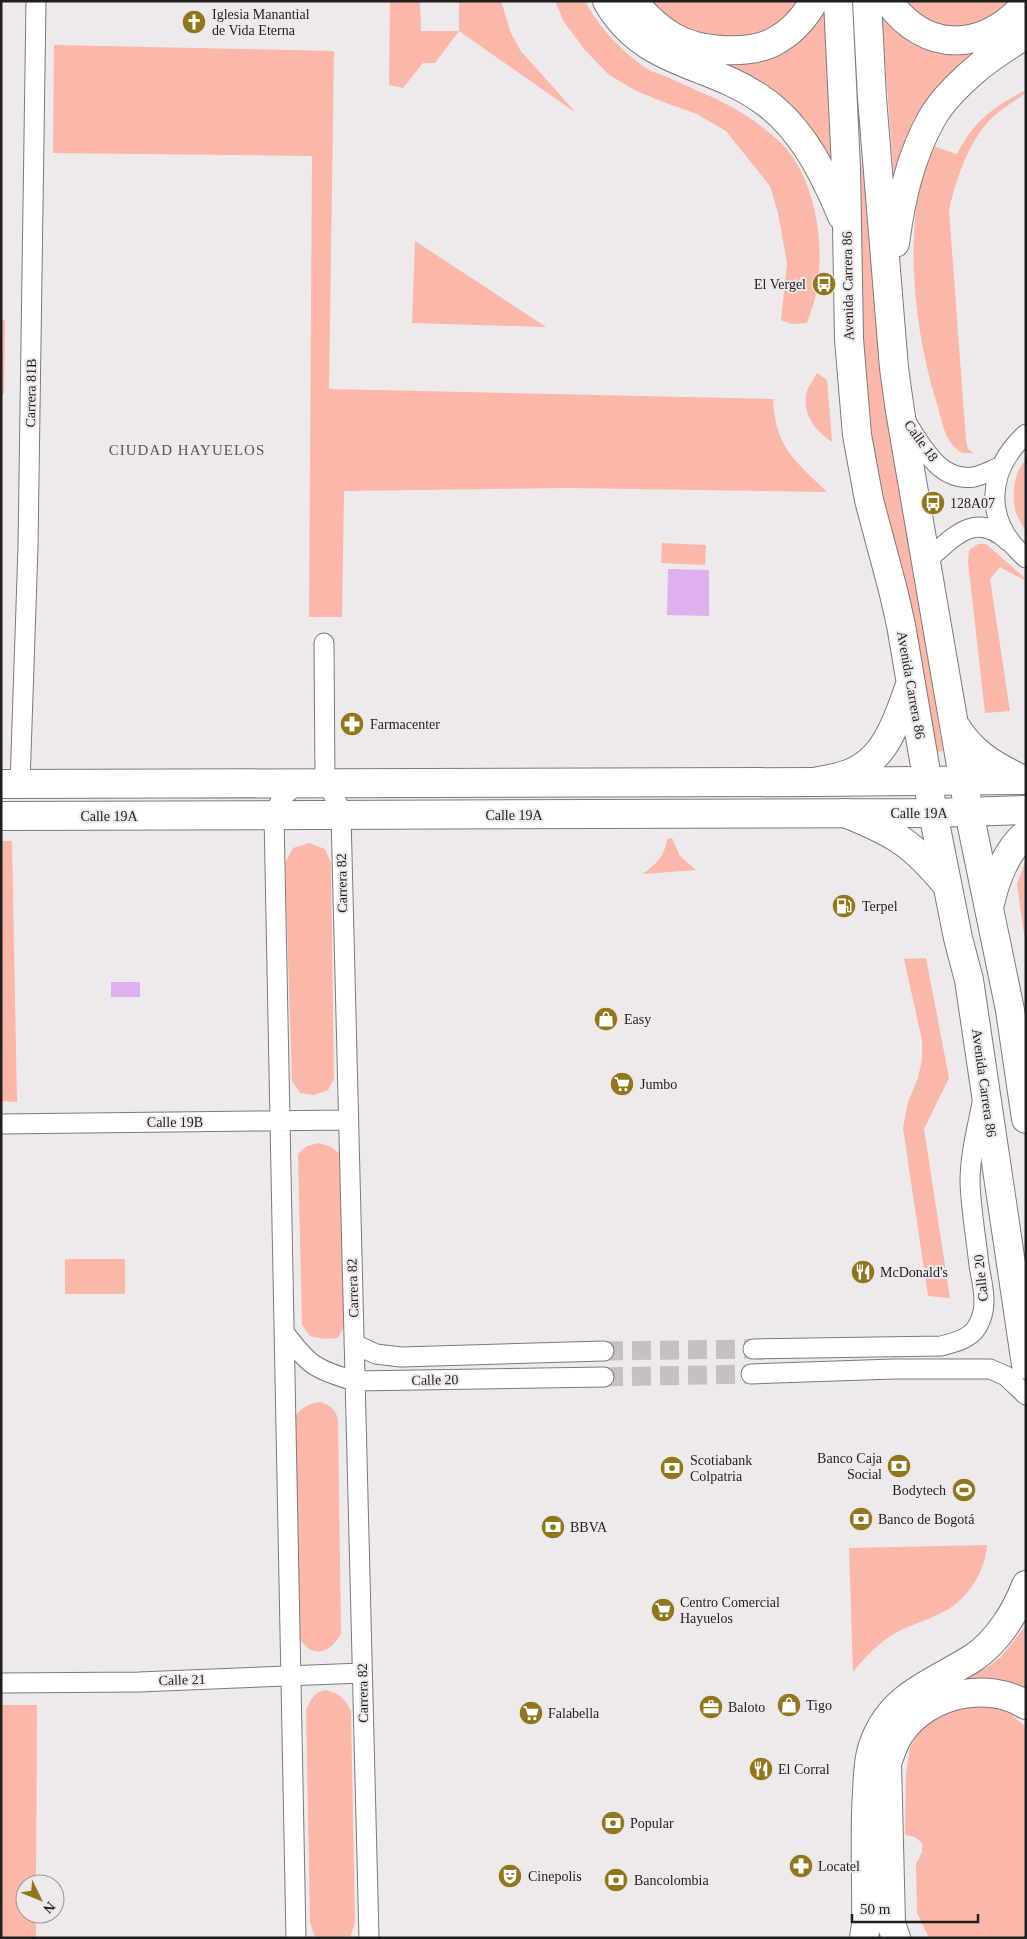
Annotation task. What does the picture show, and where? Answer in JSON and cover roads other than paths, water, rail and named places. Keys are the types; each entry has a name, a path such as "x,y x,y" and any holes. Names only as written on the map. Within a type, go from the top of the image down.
{"main road":[{"path":"606,1 635,35 658,52 737,85 762,99 778,113 801,140 820,168 831,189 847,230"},
{"path":"633,1 655,24 673,37 689,44 708,49 745,50 761,46 782,37 799,22 814,1"},
{"name":"Avenida Carrera 86","path":"838,1 847,230 849,339 857,435 869,500 901,625 927,782 969,980 1026,1365"},
{"path":"867,1 872,98 894,368 900,411 963,782 1010,1010 1026,1119"},
{"path":"888,1 910,26 933,37 947,40 967,40 998,30 1026,4"},
{"path":"888,294 904,188 912,160 932,117 958,86 977,68 1026,34"},
{"path":"814,782 849,774 872,759 890,735 910,683"},
{"path":"952,720 962,737 982,757 1025,780"},
{"path":"11,784 963,782 1025,780"},
{"name":"Calle 19A","path":"1,816 933,813 1026,810"},
{"path":"845,813 887,830 898,837 916,851 948,885"},
{"path":"990,907 994,884 1001,868 1021,838 1026,834"},
{"path":"864,1938 866,1926 866,1806 868,1768 874,1743 886,1721 906,1697 974,1657 994,1639 1021,1599 1026,1585"},
{"path":"896,1938 890,1923 887,1764 901,1731 919,1713 946,1698 968,1693 989,1692 1004,1695 1026,1705"}],"street":[{"name":"Carrera 81B","path":"11,784 28,548 36,1"},
{"name":"Calle 18","path":"900,411 932,459 947,472 960,478 976,476 1000,467"},
{"path":"1012,545 1001,528 995,508 995,487 1000,467 1010,449 1026,434"},
{"path":"925,562 961,531 977,527 992,529 1026,558"},
{"path":"296,1938 274,815 282,797 312,783 324,643"},
{"name":"Carrera 82","path":"312,783 333,793 338,802 341,815 369,1938"},
{"name":"Calle 20","path":"753,1350 941,1346 958,1342 973,1333 980,1322 985,1304 972,1203 970,1158 985,1090"},
{"name":"Calle 19B","path":"1,1124 348,1120"},
{"name":"Calle 20","path":"284,1332 298,1352 312,1364 326,1373 355,1381 604,1377"},
{"name":"Calle 20","path":"354,1344 376,1354 401,1357 604,1351"},
{"path":"752,1374 990,1369 1006,1376 1026,1395"},
{"name":"Calle 21","path":"1,1683 139,1682 362,1673"}],"tunnel":[{"path":"604,1351 753,1349"},
{"path":"604,1377 751,1374"}],"place":[{"name":"Iglesia Manantial de Vida Eterna","path":"194,22"},
{"name":"El Vergel","path":"824,284"},
{"name":"128A07","path":"933,503"},
{"name":"Farmacenter","path":"352,724"},
{"name":"Terpel","path":"844,906"},
{"name":"Easy","path":"606,1019"},
{"name":"Jumbo","path":"622,1084"},
{"name":"McDonald's","path":"863,1272"},
{"name":"Banco Caja Social","path":"899,1466"},
{"name":"Scotiabank Colpatria","path":"672,1468"},
{"name":"Bodytech","path":"964,1490"},
{"name":"Banco de Bogotá","path":"861,1519"},
{"name":"BBVA","path":"553,1527"},
{"name":"Centro Comercial Hayuelos","path":"663,1610"},
{"name":"Tigo","path":"789,1705"},
{"name":"Baloto","path":"711,1707"},
{"name":"Falabella","path":"531,1713"},
{"name":"El Corral","path":"761,1769"},
{"name":"Popular","path":"613,1823"},
{"name":"Locatel","path":"801,1866"},
{"name":"Cinepolis","path":"510,1876"},
{"name":"Bancolombia","path":"616,1880"}],"district":[{"name":"CIUDAD HAYUELOS","path":"187,450"}]}
